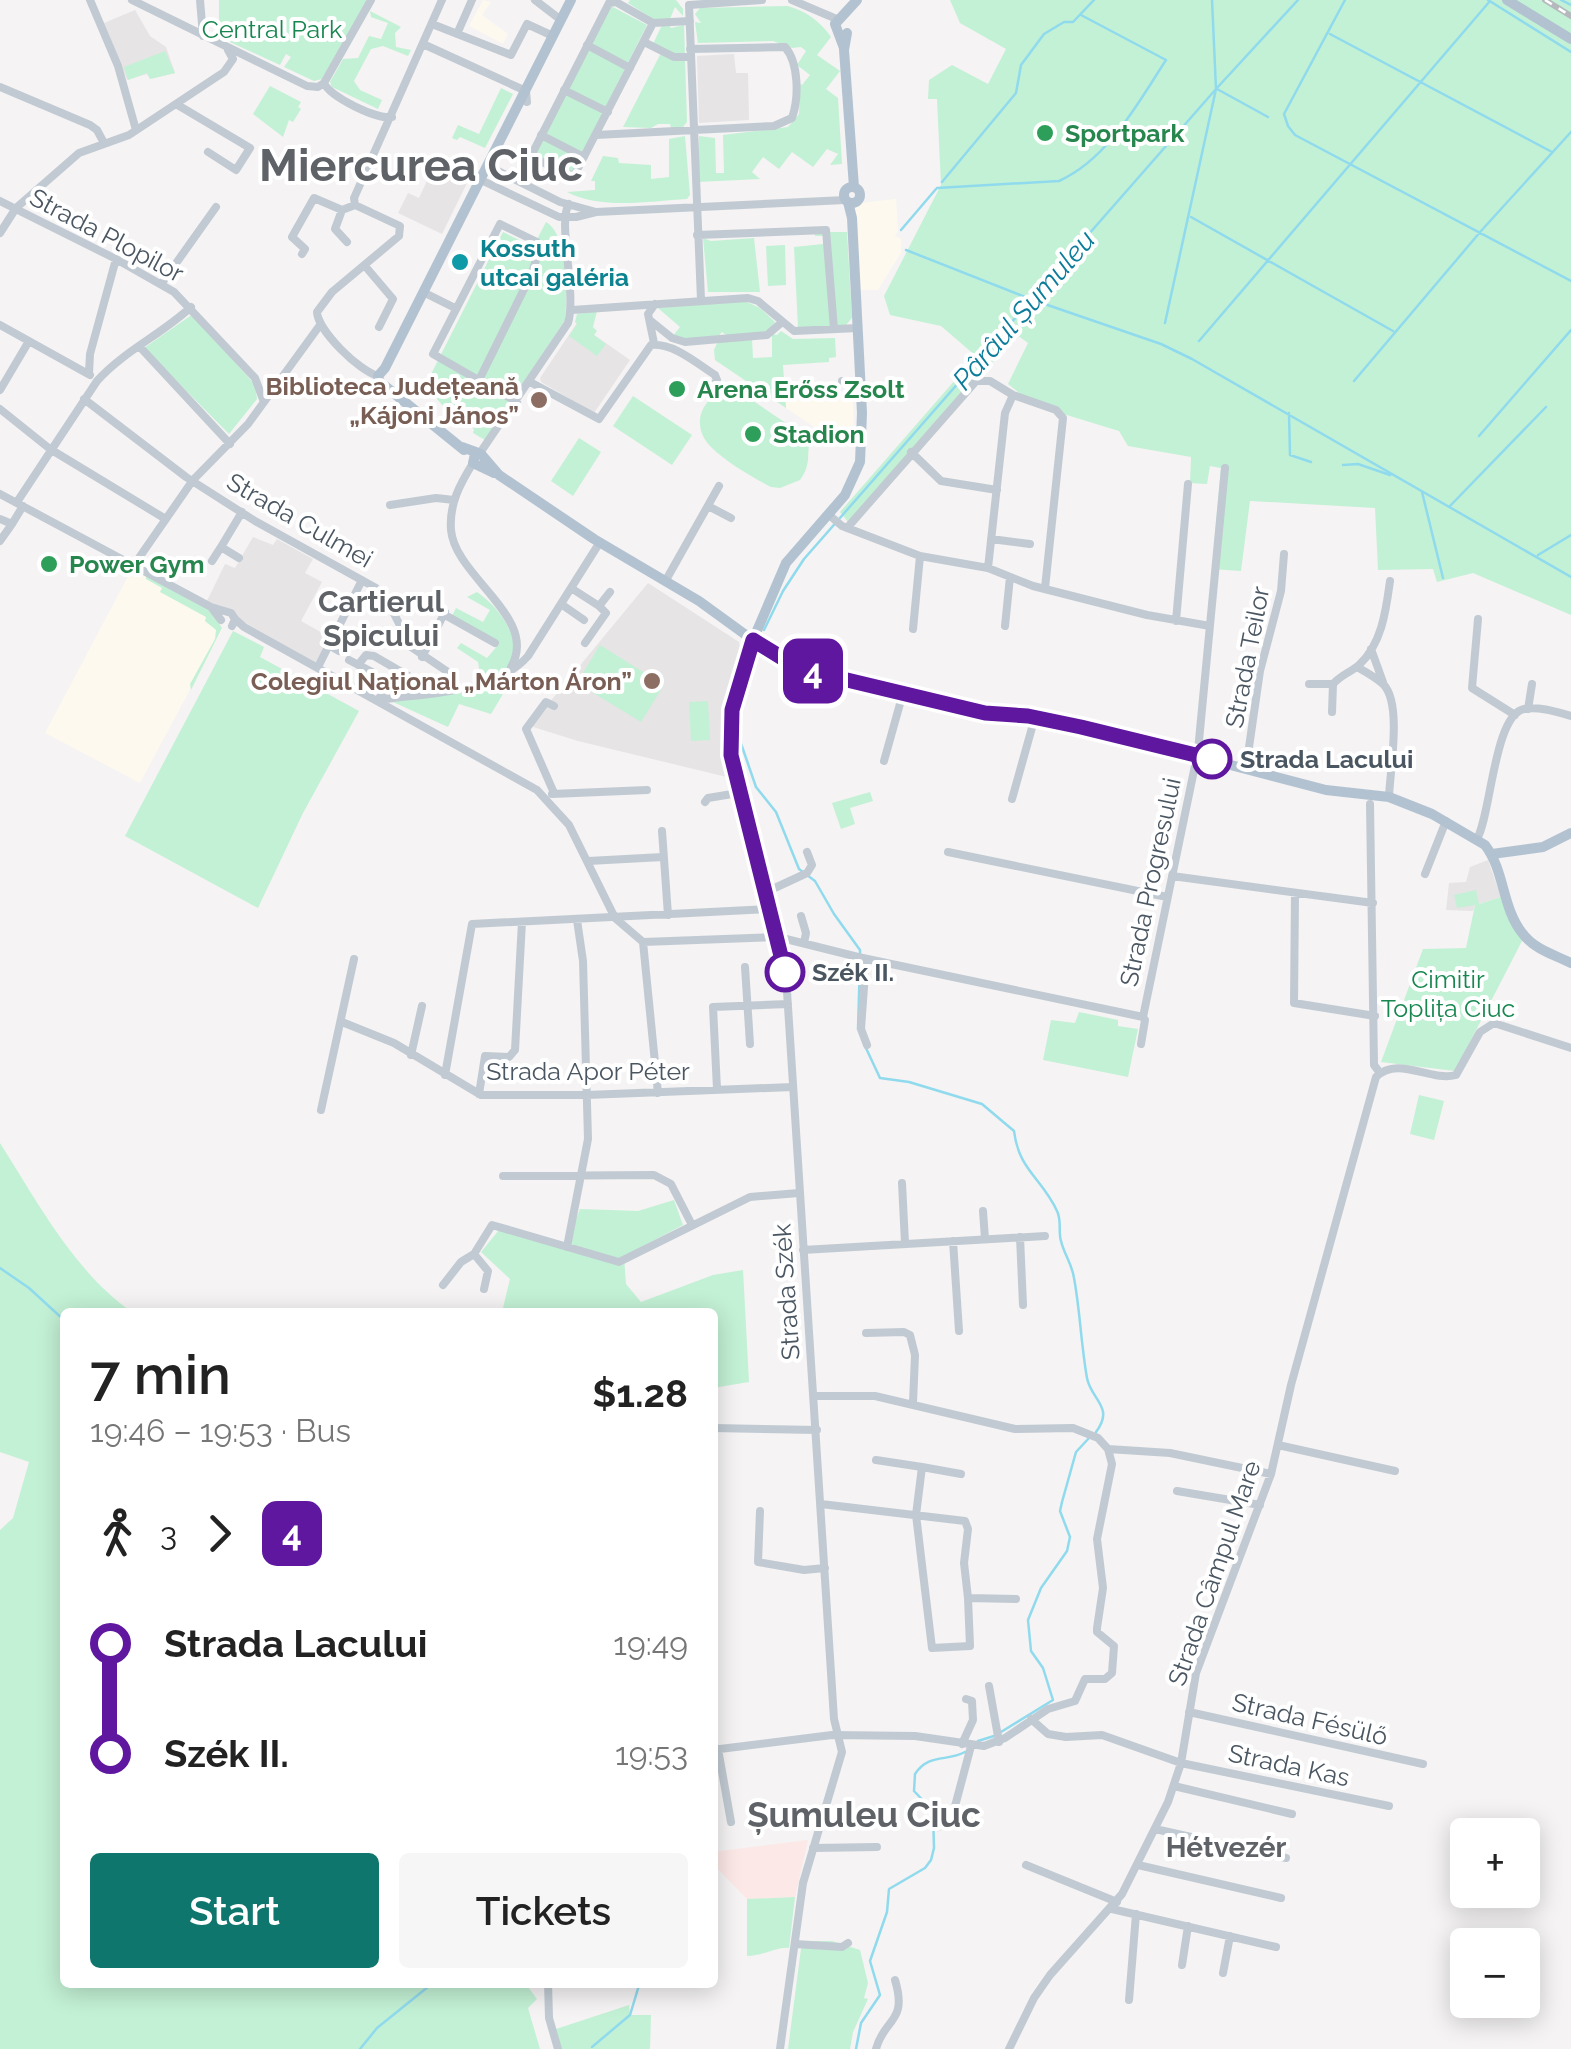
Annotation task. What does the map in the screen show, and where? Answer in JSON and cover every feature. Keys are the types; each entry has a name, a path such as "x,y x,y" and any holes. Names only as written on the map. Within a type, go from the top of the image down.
{"main road":[{"path":"527,96 561,20 575,0"},
{"path":"385,377 575,0"},
{"path":"1507,0 1571,38"},
{"path":"754,637 786,562 838,522 859,466 862,436 858,328 841,26 856,3"},
{"path":"385,377 452,245"},
{"path":"385,377 400,399 500,475 802,667 992,714 1036,718 1197,755 1326,790 1389,797 1477,839 1492,854 1523,935 1571,964"},
{"path":"1492,854 1543,847 1571,834"}],"street":[{"path":"90,0 118,66 136,130"},
{"path":"132,0 308,87 324,83 371,0"},
{"path":"200,0 203,36"},
{"path":"355,205 354,198 442,0"},
{"path":"457,34 472,0"},
{"path":"701,300 692,2 762,0"},
{"path":"792,0 841,26"},
{"path":"540,2 561,20"},
{"path":"653,23 576,174 570,176 531,156 609,3 616,2 653,23 690,21"},
{"path":"432,24 511,55 528,24 554,36"},
{"path":"596,135 774,126 787,122 795,109 794,64 788,50 780,45 674,57 644,42"},
{"path":"423,44 527,96"},
{"path":"586,46 630,68"},
{"path":"0,233 16,208 79,153 122,139 226,70 233,57 228,50"},
{"path":"324,83 333,95 382,118 391,118"},
{"path":"0,87 90,125 98,130 104,144"},
{"path":"564,90 608,112"},
{"path":"176,104 250,148 236,170 208,152"},
{"path":"541,135 584,157"},
{"path":"491,168 572,210"},
{"path":"484,181 560,219"},
{"path":"568,236 560,219 562,210 596,212 849,195"},
{"path":"302,254 306,250 292,240 293,234 314,198 342,210 355,205 397,223 399,236 320,304 317,313 320,325 364,371 385,377"},
{"name":"Strada Plopilor","path":"0,201 162,283 191,307 255,378 264,402"},
{"path":"162,283 216,207"},
{"path":"342,210 334,228 346,242"},
{"path":"560,219 572,210"},
{"path":"508,671 517,654 514,628 455,548 451,530 454,500 564,332 572,310 568,236 572,210"},
{"path":"479,380 540,250 538,243 498,224 433,354 517,402"},
{"path":"698,236 826,230 834,329"},
{"path":"88,373 116,259"},
{"path":"364,266 392,299 380,327"},
{"path":"429,295 455,308"},
{"path":"572,310 752,298 798,332 858,328"},
{"path":"530,382 599,419 654,343 649,318 654,304"},
{"path":"0,541 50,450 98,381 109,368 191,307"},
{"path":"649,318 672,338 685,342 769,335 781,323"},
{"path":"0,325 98,381"},
{"path":"134,565 193,480 230,444 320,325"},
{"path":"0,390 30,341"},
{"path":"654,343 678,351 715,375 717,380 710,390"},
{"path":"139,346 230,444"},
{"path":"90,354 109,368"},
{"path":"842,381 860,381"},
{"path":"1045,588 1064,418 1056,410 1013,395 990,381 976,381 911,452 838,522 920,556 988,568 1045,588 1210,626"},
{"path":"988,568 1005,413 1013,395"},
{"name":"Strada Culmei","path":"84,399 193,480 384,596 406,640 422,657 450,674 453,689"},
{"path":"0,409 50,450 164,518"},
{"path":"911,452 941,481 997,490"},
{"path":"1197,755 1225,468"},
{"path":"1176,621 1188,484"},
{"path":"666,580 718,486"},
{"path":"0,494 383,701 542,794 569,825 615,918 643,942 658,1092"},
{"path":"390,505 436,498 454,500"},
{"path":"708,506 730,518"},
{"path":"212,560 242,512"},
{"path":"0,519 12,524"},
{"path":"268,542 274,531"},
{"path":"991,539 1030,544"},
{"path":"383,701 453,689 508,671 528,656 600,542"},
{"path":"221,547 238,558"},
{"name":"Strada Teilor","path":"1246,768 1260,672 1281,591 1284,554"},
{"path":"913,629 920,556"},
{"path":"1005,626 1010,577"},
{"path":"335,634 362,580"},
{"path":"1332,712 1333,684 1346,671 1357,667 1379,635 1390,581"},
{"path":"571,588 606,612 585,643"},
{"path":"599,606 610,592"},
{"path":"560,604 584,620"},
{"path":"422,657 445,613 494,643"},
{"path":"1478,619 1472,688 1515,715"},
{"name":"Strada Szék","path":"754,637 730,724 732,759 786,972 798,1193 837,1735 842,1752 803,1882 780,2049"},
{"path":"318,667 329,645 340,651"},
{"path":"1371,649 1393,717 1389,797"},
{"path":"374,673 353,662 366,655 374,656 436,692"},
{"path":"1357,667 1385,686"},
{"path":"1309,684 1333,684"},
{"path":"1528,709 1532,684"},
{"path":"884,761 903,693"},
{"path":"554,706 546,702 526,730 554,793"},
{"path":"1477,839 1497,751 1515,715 1528,709 1571,716"},
{"path":"1012,799 1036,718"},
{"name":"Strada Progresului","path":"1142,1044 1143,1017 1197,755"},
{"path":"542,794 647,790"},
{"path":"706,802 708,798 738,792"},
{"name":"Strada Câmpul Mare","path":"1008,2049 1050,1975 1114,1906 1138,1865 1174,1786 1196,1673 1271,1474 1296,1366 1372,1088 1380,1073 1374,1064 1370,804"},
{"path":"1425,874 1446,821"},
{"path":"662,831 668,915"},
{"path":"766,892 808,874 812,865 808,852"},
{"path":"948,852 1167,896"},
{"path":"588,861 663,857"},
{"path":"1172,876 1373,903"},
{"path":"1296,894 1295,1005 1375,1016"},
{"path":"445,1075 472,924 771,908"},
{"path":"801,916 806,934 804,944"},
{"path":"567,1248 588,1139 577,920"},
{"path":"479,1094 485,1056 509,1057 514,1050 522,922"},
{"name":"Strada Progresului","path":"643,942 778,937 1143,1017"},
{"path":"862,958 860,1030 868,1046"},
{"path":"320,1110 354,959"},
{"path":"745,968 750,1044"},
{"path":"717,1089 713,1008 788,1004"},
{"path":"411,1055 422,1006"},
{"name":"Strada Apor Péter","path":"342,1022 394,1044 479,1094 587,1095 792,1087"},
{"path":"1380,1073 1396,1068 1441,1077 1456,1075 1480,1032 1497,1022 1571,1048"},
{"path":"503,1176 646,1174 663,1178 671,1184 692,1225"},
{"path":"902,1183 905,1243"},
{"path":"443,1285 474,1254 492,1225 619,1262 750,1196 798,1193"},
{"path":"983,1211 985,1239"},
{"path":"803,1250 1044,1236"},
{"path":"1020,1237 1023,1305"},
{"path":"953,1241 959,1332"},
{"path":"474,1254 488,1271 484,1289"},
{"path":"866,1333 910,1335 915,1355 912,1403"},
{"path":"718,1749 837,1735 915,1736 984,1746 1048,1709 1075,1701 1087,1678 1105,1679 1112,1673 1114,1646 1096,1628 1104,1588 1097,1539 1112,1471 1108,1449 1093,1434 1065,1427 1026,1430 875,1396 814,1396"},
{"path":"718,1428 816,1430"},
{"path":"1278,1445 1395,1471"},
{"path":"1108,1449 1170,1454 1271,1474"},
{"path":"876,1460 961,1474"},
{"path":"821,1504 916,1515 961,1520 968,1524 964,1563 970,1646 932,1648 916,1515 922,1467"},
{"path":"1177,1492 1260,1504"},
{"path":"760,1511 758,1562 804,1570 825,1568"},
{"path":"968,1598 1016,1600"},
{"path":"989,1686 998,1737"},
{"path":"938,1827 954,1810 973,1716 972,1701 966,1699"},
{"name":"Strada Fésülő","path":"1189,1712 1423,1764"},
{"name":"Strada Kas","path":"1031,1720 1048,1734 1102,1735 1181,1764 1389,1806"},
{"path":"718,1763 731,1822"},
{"path":"1174,1786 1292,1814"},
{"path":"1154,1829 1286,1858"},
{"path":"812,1848 877,1847"},
{"path":"1026,1865 1136,1914 1276,1947"},
{"path":"1138,1865 1281,1898"},
{"path":"1130,2000 1136,1914"},
{"path":"1182,1965 1188,1926"},
{"path":"1224,1973 1230,1936"},
{"path":"795,1944 848,1943"},
{"path":"876,2049 900,2006 895,1980"},
{"path":"548,1988 549,2018 558,2049"}],"shaded area":[{"path":"483,0 491,2 482,15 508,34 503,44 469,26"},
{"path":"135,10 150,36 166,47 175,73 150,79 147,74 127,80 104,23"},
{"path":"734,54 736,73 748,73 749,120 699,123 697,56"},
{"path":"437,167 468,181 442,234 398,213 408,193 419,198"},
{"path":"896,199 895,236 901,239 901,253 878,290 860,290 854,210 860,203"},
{"path":"577,323 630,360 594,413 540,378"},
{"path":"828,381 853,401 854,425 841,445 786,408 784,390 795,390 795,383"},
{"path":"253,537 273,545 277,539 313,559 305,573 322,582 301,621 326,635 328,642 316,663 207,601 225,564 235,568"},
{"path":"133,567 216,615 222,630 140,783 45,733"},
{"name":"Colegiul Național „Márton Áron”","path":"648,583 739,642 741,652 724,720 725,755 731,778 530,726"},
{"path":"1488,860 1501,897 1475,905 1473,911 1446,910 1449,883 1466,882 1470,867"},
{"path":"808,1840 795,1897 747,1899 718,1869 718,1851"}],"green space":[{"name":"Central Park","path":"219,0 367,0 322,79 314,81 284,67 291,57 286,54 280,65 219,37"},
{"path":"676,0 683,16 675,7 670,19 653,19 628,3"},
{"path":"950,0 1571,0 1571,615 1473,573 1437,582 1433,569 1378,570 1375,508 1250,501 1241,571 1212,569 1221,468 1210,466 1207,484 1190,483 1191,457 1128,446 1119,431 1034,405 1008,384 1028,343 1017,335 848,522 840,512 976,356 941,326 890,315 884,296 941,185 937,99 928,99 929,80 952,65 988,84 1006,49 960,23"},
{"path":"611,6 647,25 572,173 534,158"},
{"path":"788,6 812,18 831,37 817,55 840,71 826,89 838,98 842,164 830,165 838,154 827,149 813,167 792,152 779,169 763,157 752,172 760,179 697,182 699,136 715,138 716,173 724,173 723,135 788,127 799,114 800,84 810,75 797,65 806,51 801,47 773,41 698,43 695,22 701,23 695,14 700,8"},
{"path":"370,11 401,27 395,33 396,47 411,50 408,56 383,46 371,49 354,81 360,90 382,100 378,109 332,87 330,82 343,59 358,58 369,36 381,39 388,23 371,17"},
{"path":"662,25 684,25 687,122 683,127 671,128 670,124 623,127 663,49 653,44"},
{"path":"165,51 175,73 150,79 147,73 128,80 124,67"},
{"path":"270,86 301,102 301,109 293,122 289,120 283,137 253,114"},
{"path":"501,88 513,94 485,148 460,137 452,138 458,125 479,134"},
{"path":"685,136 690,195 687,199 610,203 567,192 595,190 595,181 591,181 603,156 618,158 619,163 651,165 651,179 669,177 669,139"},
{"path":"546,222 559,239 562,252 565,320 485,440 455,419 425,386 503,232 533,247"},
{"path":"815,232 847,232 852,318 846,325 798,328 794,247 823,244 823,236 815,236"},
{"path":"703,238 754,238 760,292 708,292"},
{"path":"785,245 786,285 768,286 766,246"},
{"path":"745,301 775,322 769,332 729,337 722,332 717,338 677,339 672,337 680,327 658,308"},
{"path":"597,311 594,335 606,344 597,356 569,336 577,324 577,314"},
{"path":"193,314 255,385 257,399 229,434 144,348"},
{"path":"781,331 793,339 835,338 836,357 829,358 829,362 783,365 786,408 715,360 714,350 718,341 752,339 753,358 772,357 772,334"},
{"name":"Stadion","path":"734,388 811,440 800,480 780,488 771,487 724,458 705,439 700,422 705,406 717,394"},
{"path":"633,396 692,435 672,465 613,426"},
{"path":"579,438 601,452 573,496 551,481"},
{"path":"146,575 210,609 222,628 191,690 190,684 215,639 216,630 205,621 206,617 160,592 162,588 146,579"},
{"path":"477,592 501,615 514,647 508,667 487,679 480,675 478,662 457,648 461,643 487,658 499,644 452,616 456,608 483,622 490,610 467,597"},
{"path":"233,631 264,647 260,657 359,711 303,813 258,908 125,836"},
{"path":"600,645 664,685 641,722 577,683"},
{"path":"488,685 503,694 491,714 459,704 448,727 393,702"},
{"path":"708,701 710,740 691,741 689,702"},
{"path":"870,792 873,801 850,808 855,824 841,829 832,803"},
{"name":"Cimitir Toplița Ciuc","path":"1476,890 1479,904 1501,897 1522,941 1455,1071 1381,1062 1423,949 1466,948 1475,905 1457,908 1454,895"},
{"path":"1079,1012 1118,1020 1118,1026 1138,1029 1128,1077 1043,1060 1051,1020 1075,1023"},
{"path":"1419,1095 1444,1101 1434,1140 1410,1134"},
{"path":"0,1143 75,1256 127,1308 60,1308 60,1988 529,1988 537,1999 528,2008 540,2049 0,2049 0,1530 13,1518 29,1462 0,1452"},
{"path":"674,1200 683,1225 624,1256 626,1284 641,1302 713,1275 743,1270 749,1382 718,1387 718,1308 503,1308 510,1279 481,1252 499,1230 564,1249 580,1209 638,1211"},
{"path":"795,1897 789,1948 747,1956 747,1899"},
{"path":"802,1941 832,1941 860,1950 868,1983 864,1998 868,1999 850,2049 788,2049"},
{"path":"629,2005 630,2015 651,2015 650,2049 562,2049 553,2030"}],"waterway":[{"path":"942,182 1016,93 1021,65 1044,34 1064,22 1073,22 1094,0"},
{"path":"1165,323 1216,89 1212,0"},
{"name":"Pârâul Șumuleu","path":"764,630 804,559 1298,0"},
{"path":"1345,0 1284,114 1295,135 1571,281"},
{"path":"1488,0 1571,52"},
{"path":"1561,0 1571,5"},
{"path":"1199,341 1490,1"},
{"path":"937,188 1059,181 1077,171 1107,144 1166,60 1081,15"},
{"path":"1330,34 1552,152"},
{"path":"1217,89 1268,117"},
{"path":"1354,381 1571,132"},
{"path":"901,230 936,189"},
{"path":"1191,217 1393,331"},
{"path":"906,250 1192,359 1571,577"},
{"path":"1479,436 1571,330"},
{"path":"1450,506 1546,407"},
{"path":"1289,413 1290,455 1311,462"},
{"path":"1343,465 1358,464 1390,475"},
{"path":"1422,492 1443,578"},
{"path":"1538,555 1571,535"},
{"name":"Pârâul Șumuleu","path":"751,666 736,729 756,787 776,812 799,869 815,881 860,954"},
{"name":"Pârâul Șumuleu","path":"858,1029 860,962"},
{"name":"Pârâul Șumuleu","path":"865,1046 880,1078 909,1082 982,1104 1014,1131 1021,1156 1058,1215 1061,1241 1074,1278 1087,1378 1103,1410 1096,1432"},
{"path":"0,1268 60,1316"},
{"name":"Pârâul Șumuleu","path":"1001,1732 1053,1700 1043,1668 1031,1651 1028,1620 1041,1588 1067,1551 1070,1537 1060,1511 1076,1452 1090,1437"},
{"name":"Pârâul Șumuleu","path":"978,1741 994,1736"},
{"name":"Pârâul Șumuleu","path":"856,2049 861,2023 880,1995 870,1961 887,1912 889,1889 925,1868 934,1848 933,1811 914,1791 915,1774 932,1760 965,1752"},
{"path":"360,2049 377,2028 427,1988"},
{"path":"592,2047 630,2015 638,1988"}],"railway":[{"path":"1545,0 1571,16"}],"bus line":[{"name":"4","path":"785,972 731,755 732,710 753,640 784,659 822,674 985,713 1028,716 1212,759"}],"place":[{"name":"Sportpark","path":"1045,133"},
{"name":"Kossuth utcai galéria","path":"460,262"},
{"name":"Arena Erőss Zsolt","path":"677,389"},
{"name":"Biblioteca Județeană „Kájoni János”","path":"539,400"},
{"name":"Stadion","path":"753,434"},
{"name":"Power Gym","path":"49,564"},
{"name":"Colegiul Național „Márton Áron”","path":"652,681"},
{"name":"Strada Lacului","path":"1212,759"},
{"name":"Szék II.","path":"785,972"}],"district":[{"name":"Miercurea Ciuc","path":"421,165"},
{"name":"Cartierul Spicului","path":"381,618"},
{"name":"Șumuleu Ciuc","path":"864,1814"},
{"name":"Hétvezér","path":"1226,1847"}]}
